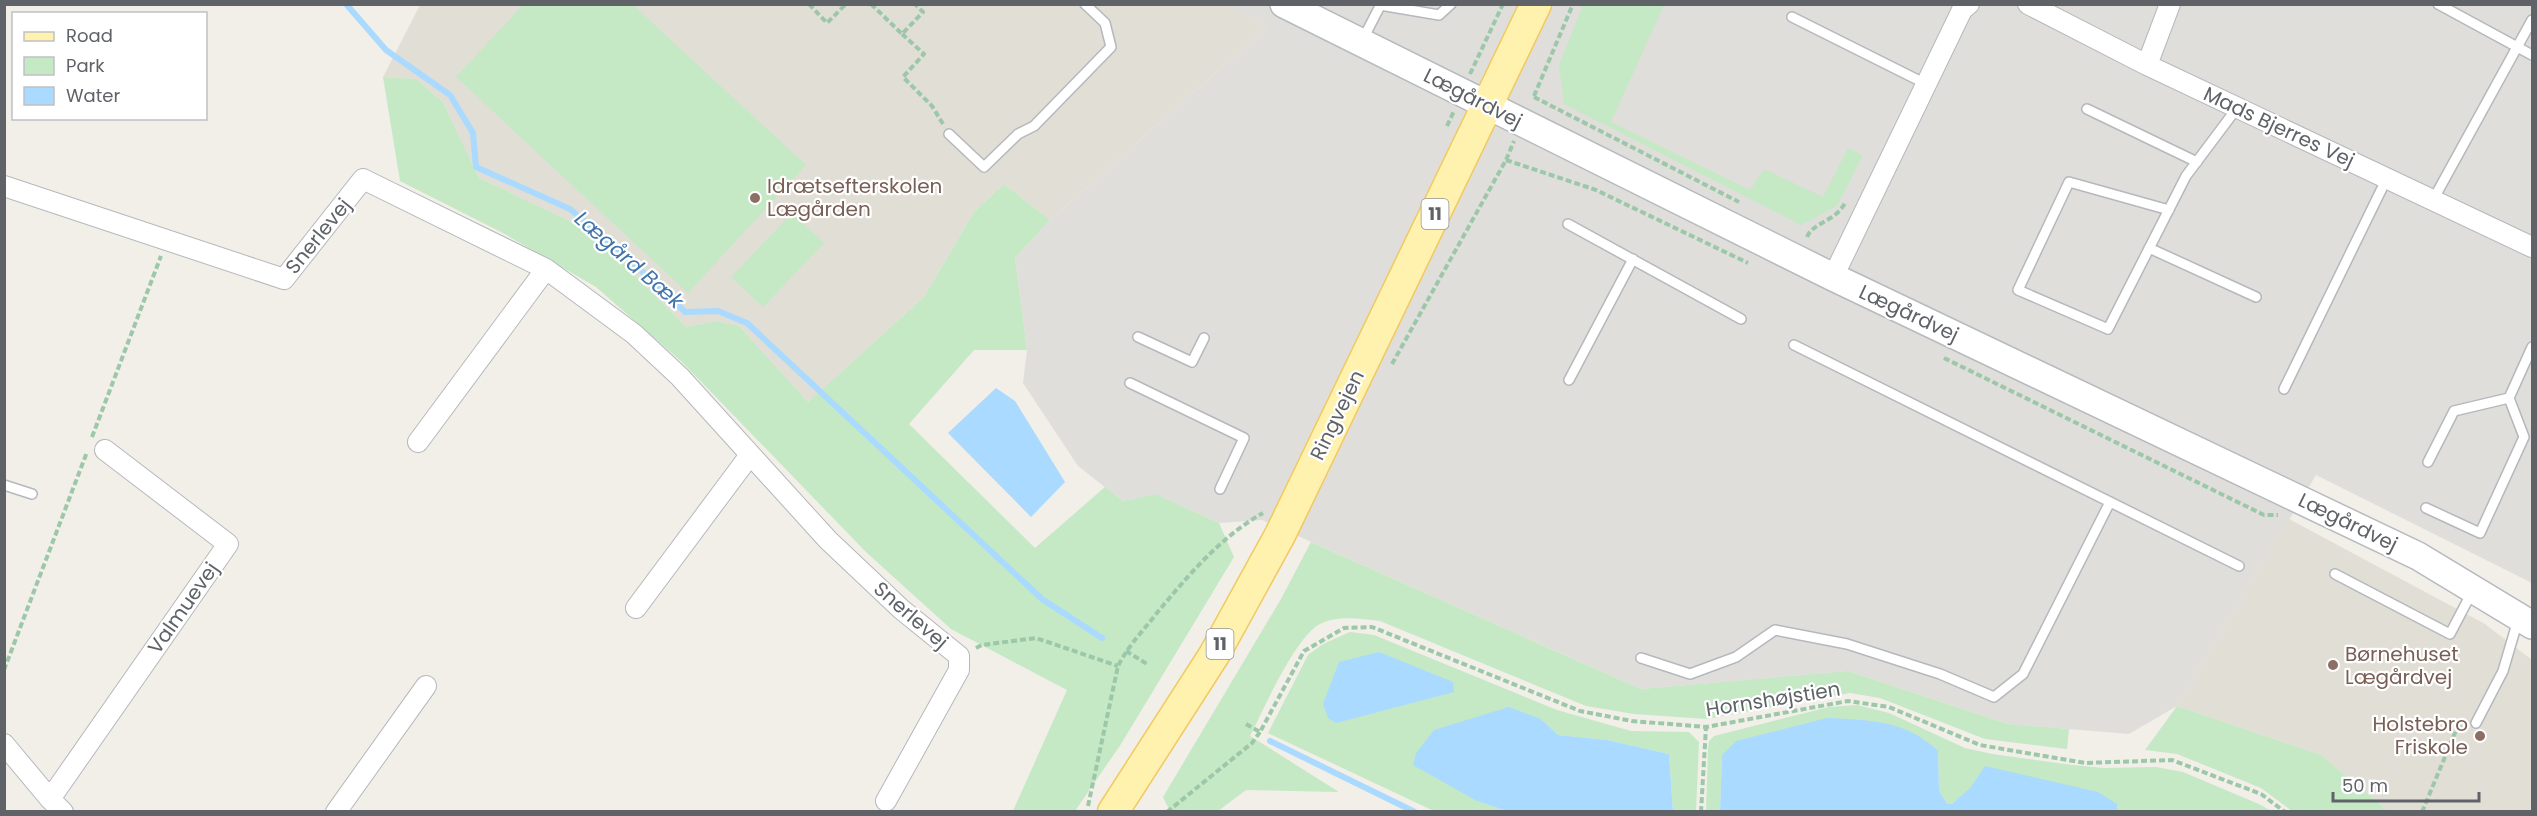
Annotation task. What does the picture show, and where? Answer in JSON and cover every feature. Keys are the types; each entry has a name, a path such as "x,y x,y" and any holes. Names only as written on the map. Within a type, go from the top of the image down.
{"main road":[{"name":"Ringvejen","path":"1104,807 1172,724 1280,535 1474,99 1536,4"}],"street":[{"name":"Lægårdvej","path":"1284,4 1833,277 2418,556 2526,620"},
{"path":"1833,277 1962,10 1969,4"},
{"name":"Mads Bjerres Vej","path":"2028,4 2147,65 2532,247"},
{"path":"2147,65 2170,4"},
{"name":"Snerlevej","path":"4,186 284,279 363,179 546,269 634,334 680,377 828,540 901,609 959,656 959,670 886,801"},
{"path":"418,442 546,269"},
{"name":"Valmuevej","path":"4,744 56,805 228,544 105,450"},
{"path":"636,608 750,455"},
{"path":"336,812 426,686"}],"lane":[{"path":"949,134 984,167 1018,134 1034,126 1111,47 1105,23 1085,4"},
{"path":"1361,43 1380,5 1439,15 1452,4"},
{"path":"2438,4 2532,55"},
{"path":"1792,17 1926,84"},
{"path":"2433,200 2532,20"},
{"path":"2169,210 2069,182 2018,290 2108,329 2169,210 2186,176 2237,108"},
{"path":"2087,110 2197,162"},
{"path":"2284,389 2387,178"},
{"path":"1568,224 1741,319"},
{"path":"2149,248 2256,297"},
{"path":"1569,380 1633,259"},
{"path":"1138,337 1192,362 1204,338"},
{"path":"1794,345 2239,566"},
{"path":"2426,508 2480,533 2524,437 2509,398 2532,347"},
{"path":"1130,383 1244,438 1220,489"},
{"path":"2428,462 2454,411 2509,398"},
{"path":"4,485 32,495"},
{"path":"1641,658 1690,674 1736,657 1775,630 1847,644 1940,674 1994,697 2023,674 2110,502"},
{"path":"2335,574 2450,634 2474,589"},
{"path":"2476,723 2526,620"}],"path":[{"path":"809,4 827,23 846,4"},
{"path":"871,4 924,54 903,77 932,106 949,134"},
{"path":"902,34 923,12 915,4"},
{"path":"1445,132 1474,99 1503,4"},
{"path":"1521,123 1573,4"},
{"path":"1807,237 1811,230 1836,216 1846,202"},
{"path":"1104,807 1087,812 1118,666 1126,651 1186,577 1242,525 1269,510 1263,520"},
{"name":"Hornshøjstien","path":"1167,812 1252,743 1305,651 1344,628 1372,627 1580,711 1632,721 1706,727 1848,701 1890,707 1980,745 2085,763 2172,760 2261,794 2285,812"},
{"path":"959,656 982,645 1036,638 1118,666"},
{"path":"1126,651 1147,664"},
{"path":"2422,812 2457,728 2476,723"},
{"path":"1246,724 1260,732"},
{"path":"1701,812 1706,727"}],"shaded area":[{"name":"Idrætsefterskolen Lægården","path":"1225,4 1268,26 1050,220 1004,184 974,212 924,297 808,402 739,326 716,321 686,327 605,245 566,219 479,178 443,102 416,79 383,77 420,5"},
{"path":"1225,5 2532,5 2532,583 2316,475 2177,706 2129,734 2008,724 1848,671 1641,689 1262,520 1219,523 1156,494 1123,501 1078,466 1023,383 1027,350 1015,258 1050,220 1268,26"},
{"name":"Børnehuset Lægårdvej","path":"2289,519 2485,624 2532,660 2532,811 2388,811 2321,755 2177,706"}],"green space":[{"path":"524,4 633,5 806,165 688,293 456,77"},
{"path":"1583,5 1664,5 1611,122 1750,190 1764,169 1823,197 1848,148 1863,155 1837,206 1801,225 1564,104 1559,65"},
{"path":"383,77 416,79 443,102 479,178 566,219 605,245 686,327 716,321 739,326 808,402 924,297 974,212 1004,184 1050,220 1015,258 1027,350 974,350 909,424 1035,548 1105,487 1123,501 1156,494 1219,523 1234,557 1121,744 1075,811 1013,811 1067,690 951,629 866,552 682,362 596,287 503,233 400,181"},
{"path":"792,213 824,243 763,307 731,277"},
{"path":"1311,542 1641,689 1848,671 2008,724 2069,729 2067,749 1985,739 1880,698 1850,693 1707,719 1634,714 1586,706 1380,621 1334,619 1310,631 1300,643 1250,736 1339,792 1246,790 1218,811 1170,811 1163,797 1281,599"},
{"path":"1350,632 1374,635 1557,710 1631,731 1689,732 1699,742 1696,811 1673,811 1669,754 1607,740 1558,735 1541,719 1477,801 1507,811 1434,811 1268,733 1308,655 1323,644"},
{"path":"1857,705 1889,713 1965,748 1992,754 2072,765 2104,768 2156,767 2183,772 2271,811 2118,811 2117,804 1972,787 1952,804 1947,804 1939,790 1938,751 1722,755 1720,811 1706,812 1708,749 1709,741 1714,736 1829,707"},
{"path":"2177,706 2321,755 2388,811 2292,811 2261,788 2177,754 2145,750"}],"water":[{"path":"996,388 1015,401 1065,482 1031,517 948,433"},
{"path":"1379,652 1453,682 1454,692 1336,723 1328,718 1323,704 1339,662"},
{"path":"1509,707 1541,719 1558,735 1607,740 1669,754 1673,811 1507,811 1477,801 1413,765 1416,753 1434,730"},
{"path":"1827,718 1872,721 1900,727 1926,741 1938,751 1939,790 1947,804 1952,804 1971,787 1985,766 2098,792 2117,804 2118,811 1720,811 1722,755 1736,741"}],"waterway":[{"name":"Lægård Bæk","path":"346,4 386,50 450,95 473,133 476,167 570,209 626,256 685,312 718,311 747,323 1042,599 1102,638"},
{"name":"Lægård Bæk","path":"1270,741 1415,812"}],"place":[{"name":"Idrætsefterskolen Lægården","path":"755,198"},
{"name":"Børnehuset Lægårdvej","path":"2333,665"},
{"name":"Holstebro Friskole","path":"2480,736"}]}
